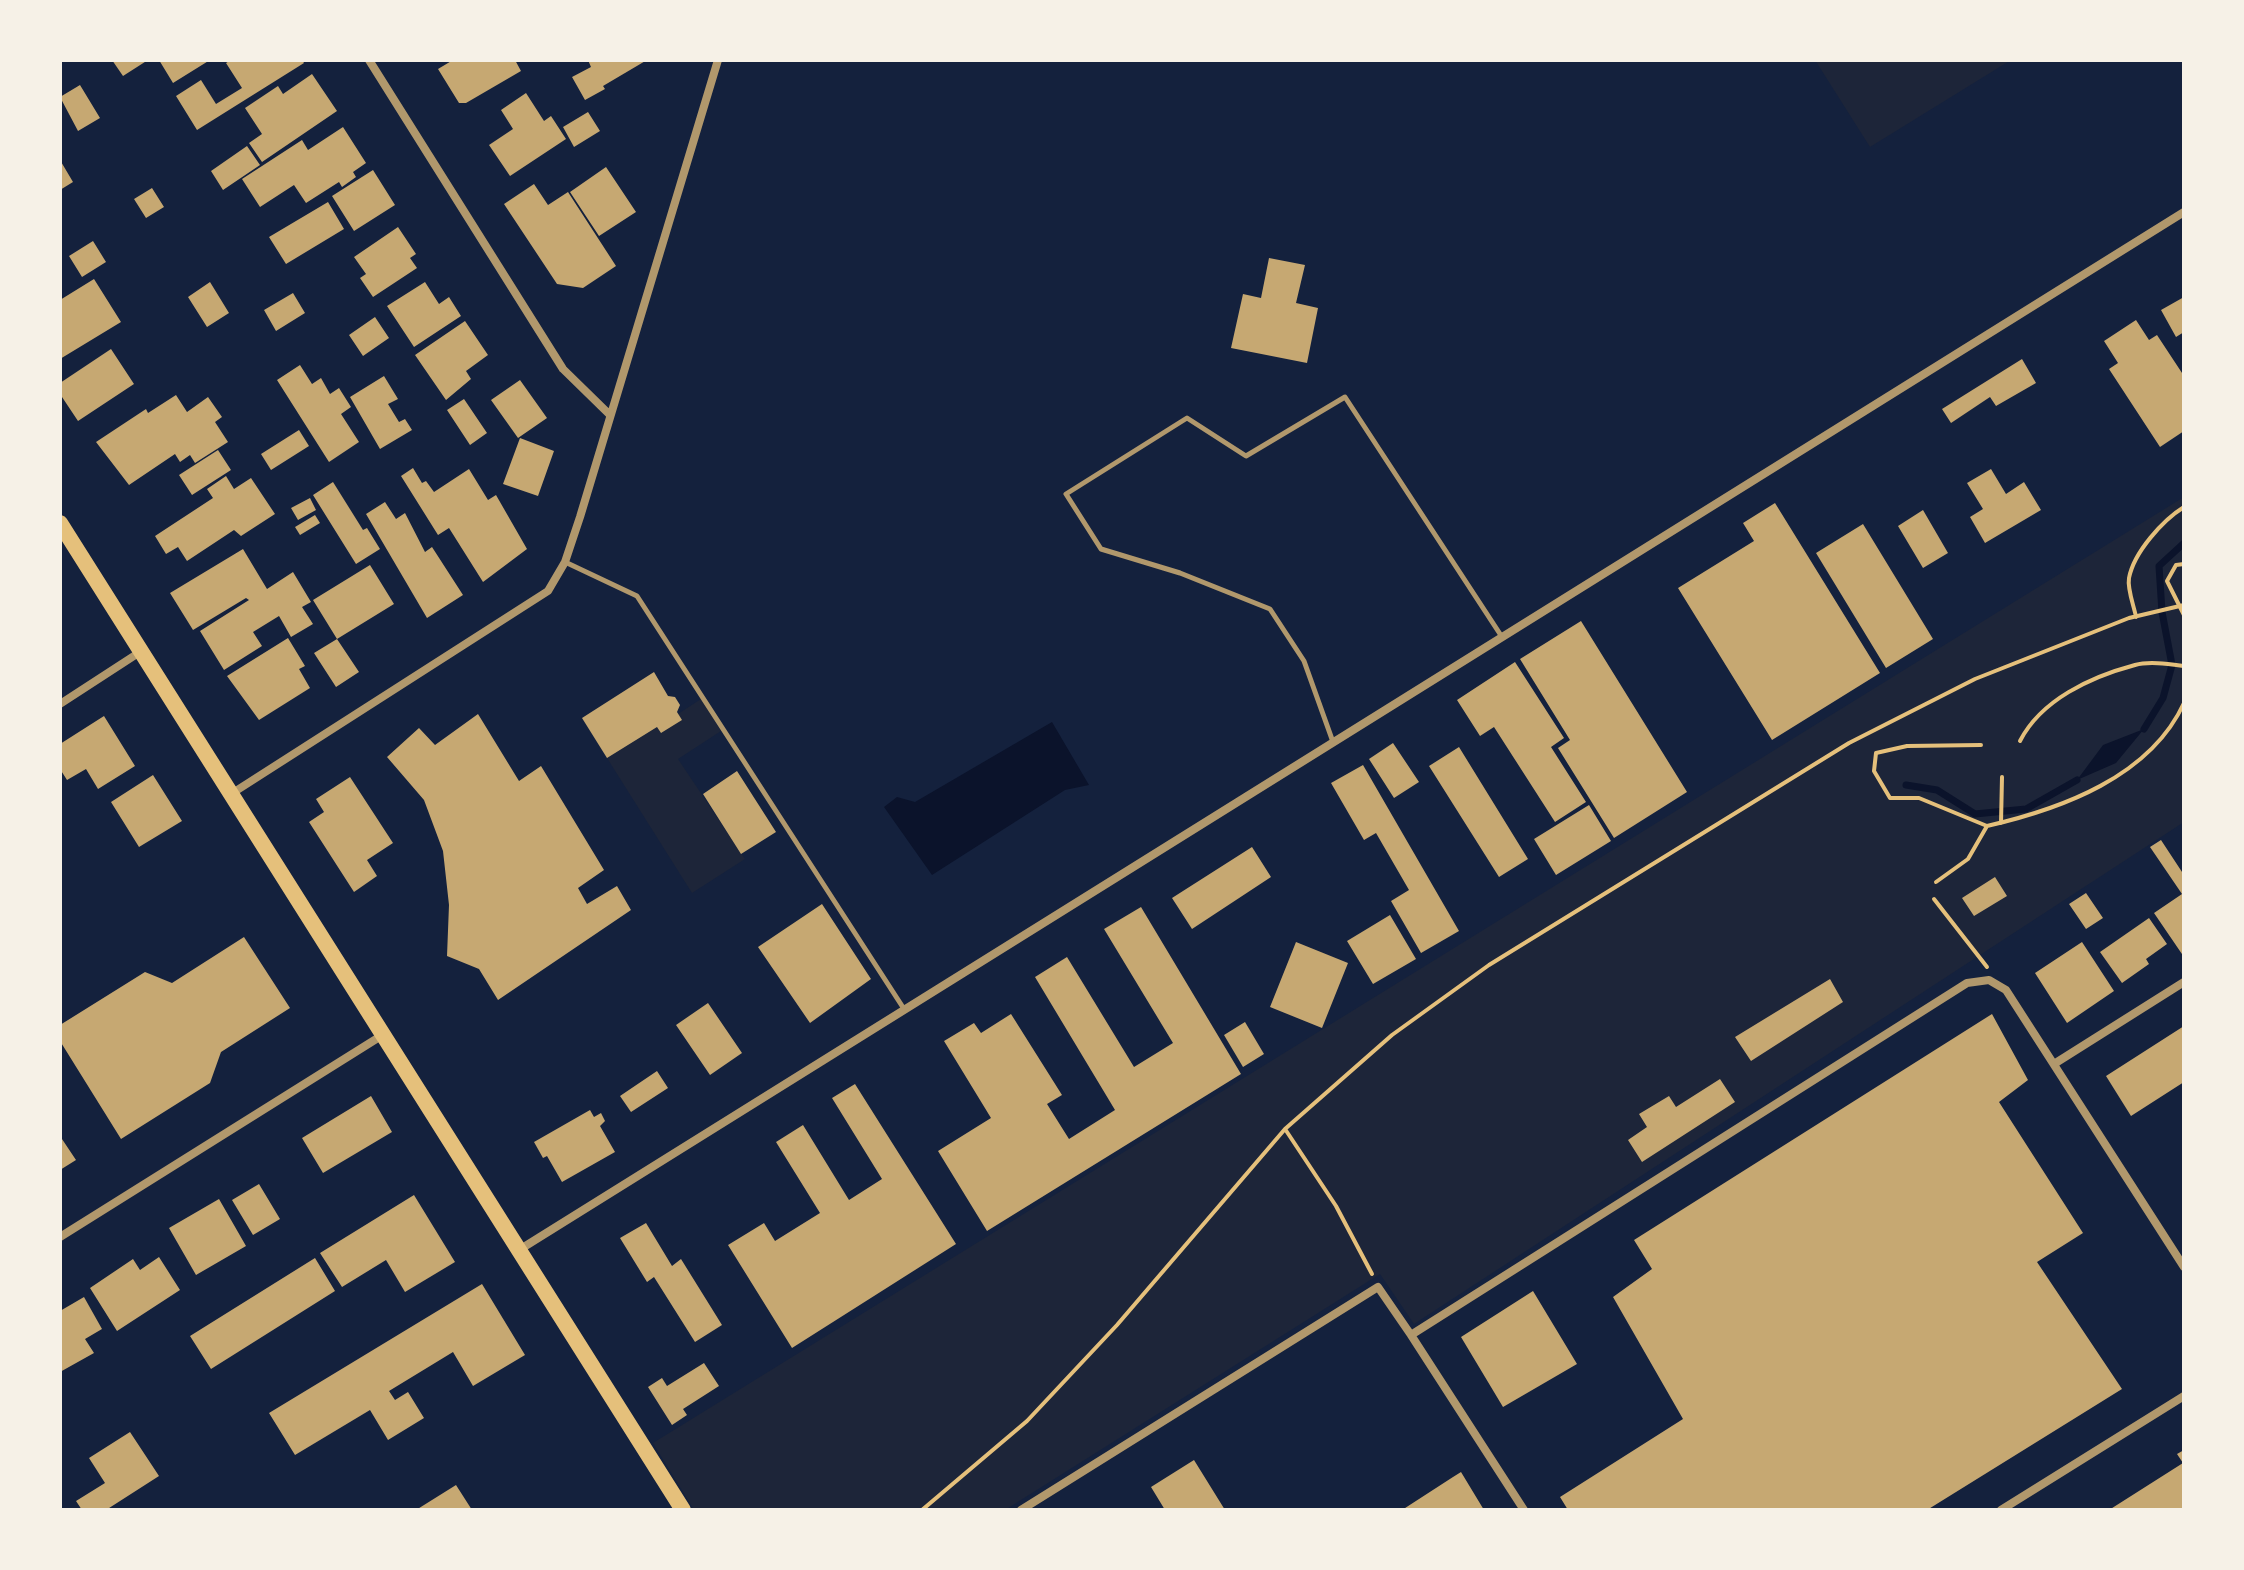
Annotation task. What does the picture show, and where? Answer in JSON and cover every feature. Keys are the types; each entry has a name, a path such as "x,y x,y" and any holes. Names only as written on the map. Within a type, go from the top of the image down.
{"main road":[{"path":"60,523 683,1510"}],"street":[{"path":"369,60 563,369 609,414"},
{"path":"230,795 548,591 565,562 718,60"},
{"path":"519,1250 2184,212"},
{"path":"60,704 140,652"},
{"path":"1411,1335 1967,983 1989,980 2006,990 2184,1267"},
{"path":"2054,1064 2184,982"},
{"path":"60,1237 381,1036"},
{"path":"1021,1510 1378,1287 1524,1510"},
{"path":"2001,1510 2184,1396"}],"lane":[{"path":"1333,743 1304,661 1270,609 1180,573 1101,549 1066,494 1187,418 1246,456 1345,397 1502,637"},
{"path":"565,562 637,596 905,1010"}],"path":[{"path":"2136,617 2129,579 2143,549 2172,514 2184,507"},
{"path":"2184,564 2176,565 2167,581 2184,615"},
{"path":"922,1510 1027,1421 1117,1325 1285,1129 1392,1035 1489,965 1837,750 1975,679 2136,617 2181,606"},
{"path":"2020,741 2030,722 2050,703 2091,682 2137,664 2184,666"},
{"path":"1981,745 1907,746 1876,753 1874,771 1890,798 1919,798 1987,826 2033,816 2103,784 2157,747 2184,703"},
{"path":"2001,823 2002,777"},
{"path":"1936,882 1968,859 1987,826"},
{"path":"1934,899 2006,990"},
{"path":"1285,1129 1336,1206 1378,1287"}],"shaded area":[{"path":"1815,60 2011,60 1870,147"},
{"path":"2184,497 2184,822 1414,1324 1380,1274 1005,1510 694,1510 653,1443"},
{"path":"701,699 721,731 678,759 745,859 692,893 607,758 657,727 661,733 681,720 678,714"},
{"path":"1052,722 1089,785 1065,790 932,875 884,807 897,797 915,802"},
{"path":"2144,729 2116,763 2077,780 2103,745"}],"building":[{"path":"112,60 148,60 123,76"},
{"path":"159,60 210,60 173,83"},
{"path":"231,60 302,60 304,63 197,130 176,96 201,80 216,104 242,88 226,63"},
{"path":"453,60 515,60 521,71 466,103 459,103 438,69"},
{"path":"588,60 647,60 585,100 572,77 591,67"},
{"path":"312,74 337,111 262,162 249,143 262,134 245,108 278,86 283,94"},
{"path":"80,85 100,118 78,131 60,97"},
{"path":"526,93 544,121 551,116 566,139 510,176 489,145 513,129 501,110"},
{"path":"588,112 600,131 574,147 563,127"},
{"path":"343,127 366,163 353,172 356,177 342,187 339,182 306,203 294,185 260,207 242,179 302,140 308,150"},
{"path":"247,146 260,165 223,190 211,171"},
{"path":"60,160 73,182 60,190"},
{"path":"606,167 636,212 599,236 570,192"},
{"path":"373,170 395,205 354,231 332,196"},
{"path":"534,184 548,205 568,192 616,266 583,288 557,284 504,204"},
{"path":"152,188 164,207 146,218 134,199"},
{"path":"328,202 344,229 286,264 269,237"},
{"path":"398,227 416,254 410,258 417,268 373,297 360,278 366,274 354,257"},
{"path":"93,241 106,262 82,277 69,256"},
{"path":"1269,258 1305,265 1296,303 1318,308 1307,363 1231,348 1243,294 1261,298"},
{"path":"94,279 121,322 60,359 60,300"},
{"path":"210,282 229,313 207,327 188,297"},
{"path":"425,282 439,304 449,297 461,316 414,347 387,306"},
{"path":"293,293 305,313 276,331 264,310"},
{"path":"2184,297 2184,332 2176,337 2161,310"},
{"path":"375,317 389,338 363,356 349,335"},
{"path":"2136,320 2149,340 2157,335 2184,376 2184,431 2160,447 2109,369 2118,363 2104,341"},
{"path":"465,321 488,355 466,371 471,379 446,400 415,355"},
{"path":"111,349 134,384 78,421 60,394 60,383"},
{"path":"2022,359 2036,383 1996,406 1990,397 1951,423 1942,409"},
{"path":"300,365 312,384 321,378 330,394 339,388 351,407 341,414 359,442 329,462 277,380"},
{"path":"384,376 398,399 388,404 399,422 405,419 412,430 380,449 350,397"},
{"path":"520,380 547,418 518,438 491,400"},
{"path":"176,395 187,412 208,397 222,417 215,422 228,442 195,463 190,455 180,462 175,454 129,485 96,442 146,409 148,413"},
{"path":"464,399 487,433 470,445 447,410"},
{"path":"299,430 309,446 271,470 261,454"},
{"path":"520,438 554,451 538,496 503,484"},
{"path":"218,450 231,470 192,495 179,475"},
{"path":"413,468 422,483 426,481 434,492 469,469 488,500 496,495 527,549 483,582 449,528 438,535 401,476"},
{"path":"1991,469 2006,494 2024,482 2041,510 1985,543 1970,517 1983,509 1967,483"},
{"path":"226,476 234,489 251,478 275,514 241,536 234,530 187,561 178,547 166,554 155,536 213,498 207,489"},
{"path":"333,482 363,530 367,528 380,549 356,564 313,495"},
{"path":"310,498 316,510 298,520 291,508"},
{"path":"385,502 396,519 405,513 425,552 432,547 463,595 427,618 366,514"},
{"path":"1775,503 1880,673 1772,740 1678,588 1754,541 1743,523"},
{"path":"1923,510 1948,553 1923,568 1898,526"},
{"path":"315,515 320,523 300,535 295,527"},
{"path":"1863,524 1933,639 1886,668 1816,553"},
{"path":"243,549 267,589 293,572 311,602 302,607 313,624 291,637 279,616 253,632 262,646 224,670 200,631 249,600 246,598 193,630 170,593"},
{"path":"370,565 394,604 337,639 313,600"},
{"path":"1581,621 1687,792 1614,838 1558,748 1570,740 1520,659"},
{"path":"288,638 305,666 299,669 310,688 259,720 227,676"},
{"path":"337,639 359,672 336,687 314,653"},
{"path":"1515,662 1564,738 1551,747 1586,802 1555,822 1494,727 1480,736 1457,700"},
{"path":"654,672 668,696 675,697 680,705 677,712 682,720 661,733 657,727 607,758 582,718"},
{"path":"478,714 519,781 541,766 604,870 578,888 587,904 617,886 631,910 498,1000 479,969 447,956 449,905 443,851 424,800 387,757 419,728 435,745"},
{"path":"104,716 135,766 98,789 86,769 67,780 60,769 60,744"},
{"path":"1393,743 1419,782 1394,798 1369,759"},
{"path":"1459,747 1528,859 1499,877 1429,766"},
{"path":"1363,765 1459,931 1421,953 1391,901 1409,890 1376,833 1364,840 1331,783"},
{"path":"737,771 776,832 741,854 703,794"},
{"path":"153,775 182,821 139,847 111,802"},
{"path":"350,777 393,843 367,860 377,876 354,892 309,822 324,812 316,799"},
{"path":"1589,805 1611,841 1556,875 1534,839"},
{"path":"2161,840 2184,875 2184,957 2154,913 2182,894 2150,847"},
{"path":"1252,847 1271,877 1192,929 1172,898"},
{"path":"1995,877 2007,896 1974,916 1962,898"},
{"path":"2086,893 2103,918 2086,929 2069,904"},
{"path":"822,904 871,979 810,1023 758,947"},
{"path":"1141,907 1241,1074 987,1231 938,1151 991,1118 944,1041 974,1023 981,1033 1011,1014 1062,1095 1047,1104 1069,1139 1115,1110 1035,977 1067,957 1134,1067 1173,1043 1104,929"},
{"path":"1390,915 1416,959 1373,984 1347,941"},
{"path":"2149,918 2167,944 2146,959 2149,964 2122,983 2100,952"},
{"path":"244,937 290,1008 221,1052 210,1083 121,1139 60,1041 60,1025 145,972 172,983"},
{"path":"1296,942 1348,963 1322,1028 1270,1007"},
{"path":"2082,942 2114,991 2067,1023 2035,973"},
{"path":"1830,979 1843,1002 1751,1061 1735,1037"},
{"path":"708,1003 742,1053 710,1075 676,1025"},
{"path":"1992,1014 2028,1080 1999,1102 2083,1233 2037,1262 2122,1389 1927,1510 1568,1510 1560,1497 1683,1419 1613,1297 1652,1269 1634,1240"},
{"path":"1245,1022 1264,1054 1243,1067 1224,1035"},
{"path":"2184,1026 2184,1082 2131,1116 2106,1076"},
{"path":"657,1071 668,1088 631,1112 620,1096"},
{"path":"1720,1079 1735,1102 1642,1162 1628,1140 1647,1127 1639,1114 1669,1096 1676,1107"},
{"path":"855,1084 956,1244 792,1348 728,1245 764,1223 775,1241 820,1213 776,1142 803,1125 849,1200 882,1179 832,1098"},
{"path":"371,1096 392,1132 323,1173 302,1138"},
{"path":"590,1110 594,1117 601,1113 605,1121 600,1126 615,1152 562,1182 547,1156 543,1158 534,1142"},
{"path":"60,1136 76,1160 60,1170"},
{"path":"259,1184 280,1219 253,1235 232,1200"},
{"path":"414,1195 455,1262 405,1292 386,1260 342,1287 320,1253"},
{"path":"219,1199 246,1246 196,1275 169,1228"},
{"path":"646,1223 672,1266 681,1259 722,1325 695,1342 654,1277 647,1282 620,1238"},
{"path":"159,1257 180,1290 117,1331 90,1288 133,1259 140,1270"},
{"path":"315,1258 335,1291 211,1369 190,1336"},
{"path":"482,1284 525,1355 473,1386 453,1352 389,1391 395,1400 408,1392 424,1418 388,1440 370,1410 295,1455 269,1413"},
{"path":"1533,1291 1577,1364 1503,1407 1461,1337"},
{"path":"84,1297 102,1329 85,1339 94,1353 60,1372 60,1311"},
{"path":"704,1363 719,1386 683,1409 687,1415 672,1425 648,1387 662,1378 667,1386"},
{"path":"130,1432 159,1476 106,1510 82,1510 76,1501 105,1483 89,1458"},
{"path":"2184,1450 2184,1510 2109,1510 2183,1463 2177,1454"},
{"path":"1194,1460 1225,1510 1165,1510 1151,1487"},
{"path":"1461,1472 1484,1510 1402,1510 1453,1477"},
{"path":"456,1485 472,1510 416,1510"}],"waterway":[{"path":"2144,729 2163,698 2172,665 2162,612 2159,566 2184,543"},
{"path":"1906,785 1937,790 1975,814 2026,809 2077,780"}]}
